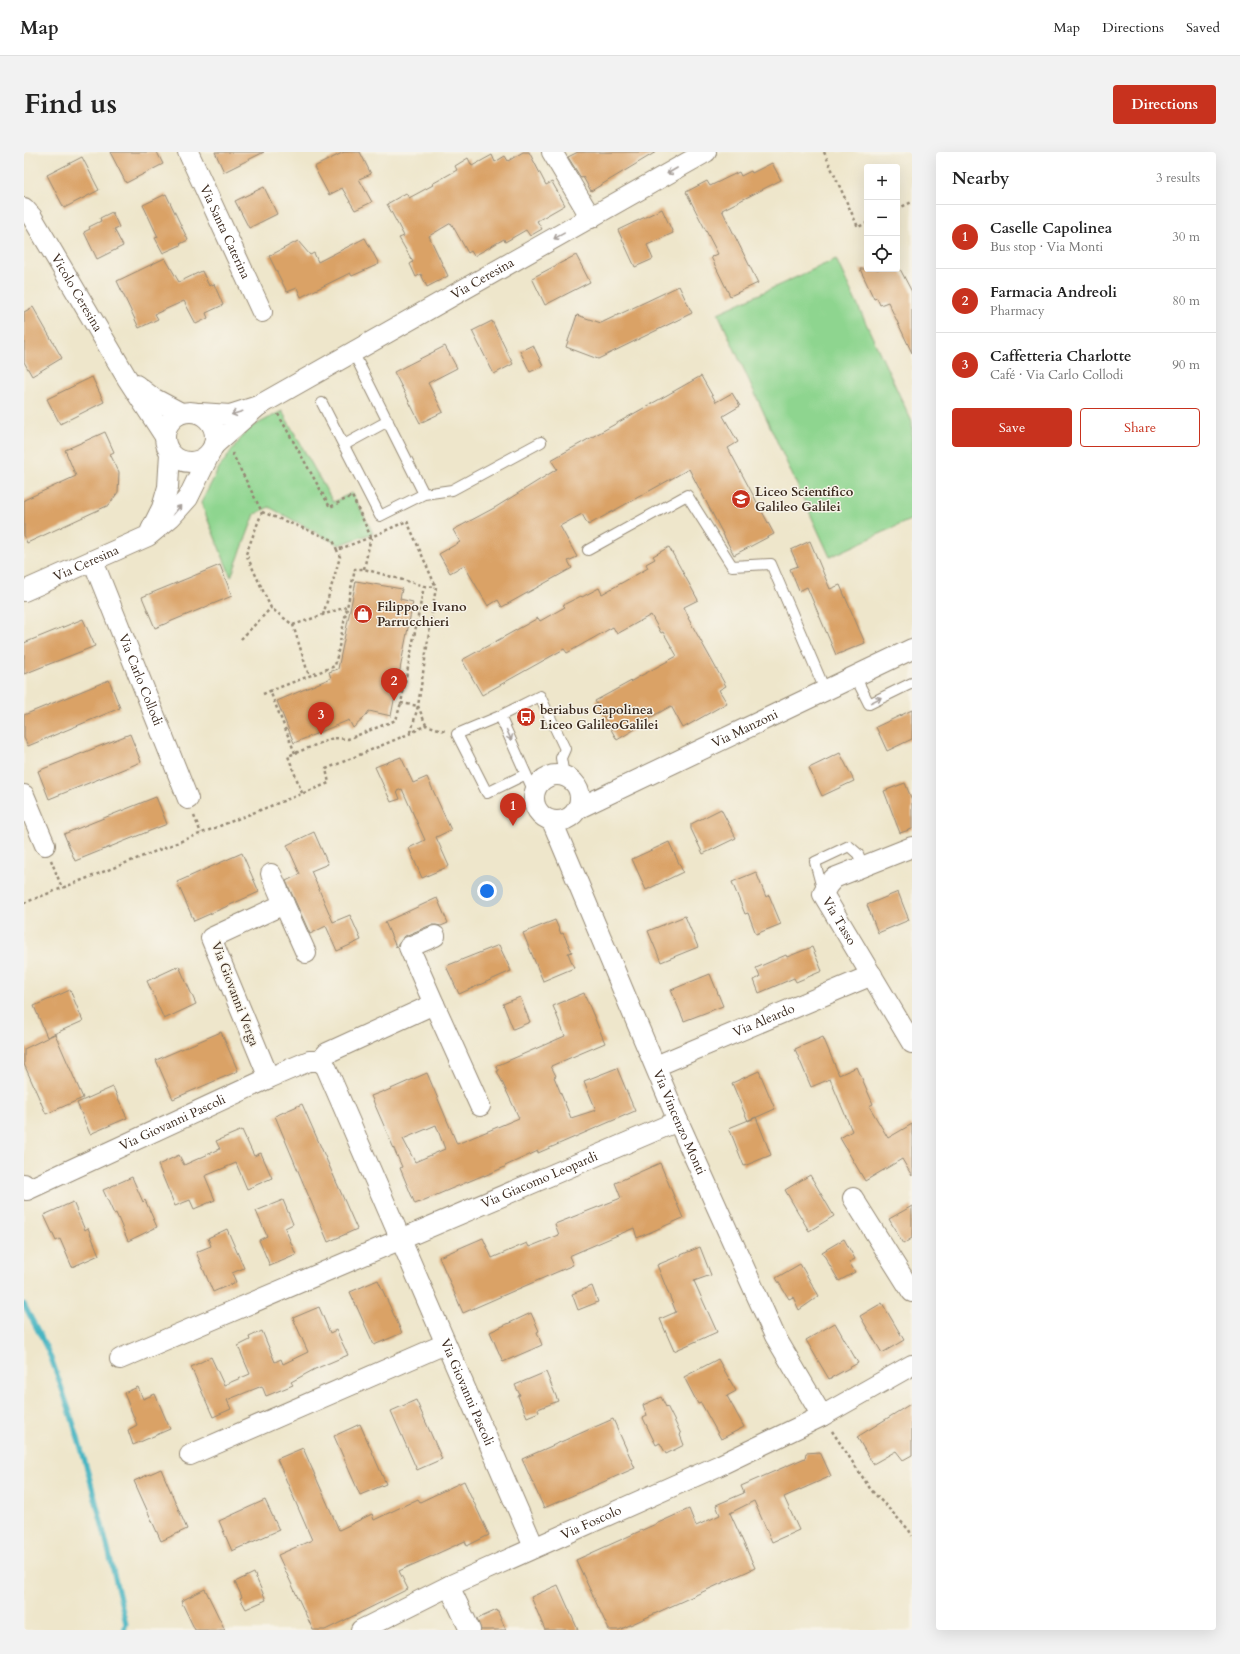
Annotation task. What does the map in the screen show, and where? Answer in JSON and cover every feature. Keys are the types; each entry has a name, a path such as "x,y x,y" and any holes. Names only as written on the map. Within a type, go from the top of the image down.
{"street":[{"name":"Via Santa Caterina","path":"188,152 262,312"},
{"path":"552,152 591,218"},
{"name":"Via Ceresina","path":"190,413 230,415 264,403 706,152"},
{"name":"Vicolo Ceresina","path":"24,208 32,217 127,378 164,434"},
{"name":"Vicolo Ceresina","path":"127,378 153,398 190,413"},
{"name":"Via Ceresina","path":"170,453 176,459 183,462 192,462 203,459 216,445 264,403"},
{"path":"148,536 162,508 168,486 170,453 166,447 164,434 167,424 173,417 190,413 207,419 213,427 216,445"},
{"name":"Via Ceresina","path":"24,591 148,536 171,517 188,498 216,445"},
{"name":"Via Carlo Collodi","path":"93,561 188,798"},
{"name":"Via Manzoni","path":"577,809 912,649"},
{"path":"569,779 580,795 577,809 567,819 560,821 552,821 539,814 535,807 534,792 542,780 557,775 569,779 604,796"},
{"path":"24,795 45,845"},
{"name":"Via Vincenzo Monti","path":"552,821 678,1121 775,1336 822,1416"},
{"name":"Via Tasso","path":"912,847 834,878 828,885 824,894 912,1043"},
{"path":"271,874 306,953"},
{"name":"Via Giovanni Verga","path":"269,1078 211,938 284,904"},
{"path":"435,936 409,947 480,1106"},
{"name":"Via Aleardo","path":"656,1066 872,975"},
{"name":"Via Giovanni Pascoli","path":"320,1061 327,1053 434,1004"},
{"name":"Via Giovanni Pascoli","path":"25,1187 269,1078 309,1061 320,1061 326,1067 534,1547"},
{"name":"Via Giacomo Leopardi","path":"400,1238 678,1121"},
{"path":"853,1198 912,1292"},
{"path":"120,1359 400,1238"},
{"path":"190,1455 445,1344"},
{"name":"Via Foscolo","path":"361,1630 449,1586 718,1466 822,1416 912,1365"},
{"path":"449,1586 470,1630"}],"lane":[{"path":"352,352 424,494"},
{"path":"322,403 380,516 424,494 452,490 541,442"},
{"path":"344,445 388,421"},
{"path":"588,550 687,495 732,566 770,564 825,690"},
{"path":"855,676 869,704 912,683"},
{"path":"526,774 487,793 456,734 500,716 540,696 565,749 561,758 569,779"},
{"path":"500,716 534,792"}],"path":[{"path":"824,152 858,227 864,224"},
{"path":"900,207 912,202"},
{"path":"264,403 330,507 352,496 371,537 364,569"},
{"path":"216,445 262,512 333,540 340,558 323,615"},
{"path":"262,512 246,554 271,608 293,625 309,676"},
{"path":"337,550 407,521 436,587 418,706 411,733"},
{"path":"263,694 335,666 355,569 364,569 424,586 436,587"},
{"path":"302,793 288,756 333,738 348,740 396,720 401,703 424,586"},
{"path":"293,625 346,607"},
{"path":"241,639 271,608"},
{"path":"270,691 295,753"},
{"path":"401,703 418,706"},
{"path":"418,706 426,725"},
{"path":"24,903 329,783 326,769 411,733 426,725 456,734"},
{"path":"45,845 62,888"},
{"path":"822,1416 871,1490 912,1536"}],"green space":[{"path":"836,259 912,422 912,519 830,557 718,313"},
{"path":"282,411 333,502 352,493 373,533 339,545 269,507 255,514 231,577 201,503 219,468 248,429"}],"building":[{"path":"110,152 157,152 163,164 126,183"},
{"path":"215,152 264,152 224,172"},
{"path":"344,152 360,152 371,174 359,179 372,202 355,210 342,188 329,195 314,167"},
{"path":"523,152 529,152 546,185 552,182 565,205 537,221 542,229 530,236 526,230 505,242 504,239 474,256 471,251 468,253 451,223 429,236 448,276 427,287 421,274 416,277 410,264 413,262 399,238 404,236 387,204 406,193 409,198 433,185 432,184 457,170 455,166 468,158 472,166 492,155 495,162 505,156 508,161"},
{"path":"578,152 656,152 591,191 583,177 581,178 568,157"},
{"path":"82,157 99,190 64,208 47,175"},
{"path":"772,163 781,180 722,210 758,283 730,296 711,257 718,254 686,192 707,181 710,186 739,172 741,176 751,171 752,173"},
{"path":"264,187 277,214 249,228 235,201"},
{"path":"166,194 188,240 180,244 181,245 163,253 155,238 158,237 143,205"},
{"path":"662,209 673,233 647,245 653,259 635,267 618,230"},
{"path":"112,212 119,227 114,229 123,246 97,259 84,232 90,229 89,227 101,221 100,218"},
{"path":"365,238 379,264 352,276 350,273 301,297 297,288 287,292 269,256 298,241 310,255 314,253 318,262"},
{"path":"576,255 590,282 545,305 532,278"},
{"path":"165,258 179,282 202,271 209,286 214,284 223,305 206,313 208,318 196,324 184,301 155,314 158,319 139,328 117,281"},
{"path":"860,269 864,269 864,272 900,272 900,269 912,292 912,353 888,302 880,305 877,298 874,299"},
{"path":"679,286 692,313 598,359 566,347 577,315 601,323"},
{"path":"33,307 62,358 32,376 24,362 24,312"},
{"path":"492,321 513,364 494,374 472,331"},
{"path":"533,345 543,366 530,372 520,351"},
{"path":"445,346 457,368 428,383 443,412 420,423 394,372"},
{"path":"701,376 716,402 732,393 740,406 723,416 738,442 728,448 774,534 734,555 689,469 588,525 582,514 560,526 577,557 568,561 572,568 502,607 498,600 488,606 464,565 450,573 439,554 460,542 453,530 496,507 557,469 551,460"},
{"path":"92,377 104,402 60,424 47,399"},
{"path":"105,432 114,452 110,454 119,472 118,492 109,505 27,543 24,535 24,500 76,476 65,450"},
{"path":"810,541 830,589 840,585 865,643 836,655 807,587 799,591 790,569 798,566 791,550"},
{"path":"669,547 698,600 684,607 688,618 726,686 719,690 727,703 683,728 671,706 646,720 647,722 617,740 595,701 677,656 651,615 617,634 613,627 567,653 564,649 482,695 462,660 538,618 540,621 565,607 563,605 581,596 582,597 599,588 602,594 648,568 646,564 655,559 653,556"},
{"path":"220,565 232,596 155,628 142,597"},
{"path":"356,581 402,589 400,599 413,602 391,716 369,711 353,728 349,720 294,743 277,701 331,678 329,672 338,669"},
{"path":"83,619 95,646 24,674 24,643"},
{"path":"109,680 120,708 28,746 24,738 24,715"},
{"path":"912,710 912,739 887,751 876,727"},
{"path":"130,734 141,762 49,799 38,771"},
{"path":"840,753 854,781 822,796 809,768"},
{"path":"401,757 413,783 427,777 451,830 436,837 449,866 422,878 409,848 425,840 402,789 397,791 400,799 391,802 375,767"},
{"path":"905,783 912,800 912,829 900,833 884,791"},
{"path":"156,797 167,824 75,861 64,834"},
{"path":"721,809 736,838 703,854 691,829 691,824"},
{"path":"314,832 328,864 311,871 333,922 350,915 361,940 337,951 326,926 310,934 286,881 300,874 287,845"},
{"path":"669,842 683,872 646,890 632,859"},
{"path":"242,853 259,892 194,921 177,882"},
{"path":"756,872 766,897 769,895 781,924 756,934 748,913 745,914 732,882"},
{"path":"898,892 909,920 878,933 867,905"},
{"path":"437,898 448,923 441,926 431,925 405,936 396,947 385,922"},
{"path":"685,916 698,947 661,962 648,931"},
{"path":"555,920 561,934 563,933 572,952 568,953 574,968 543,981 523,933"},
{"path":"499,945 511,971 459,994 446,966"},
{"path":"812,947 822,971 796,982 794,978 759,993 754,980 760,977 756,968 786,955 787,957"},
{"path":"179,966 196,1004 164,1019 147,981"},
{"path":"710,974 723,1006 684,1021 671,990"},
{"path":"70,990 83,1021 47,1037 34,1006"},
{"path":"584,993 605,1043 551,1066 571,1118 596,1110 584,1081 617,1068 635,1111 415,1204 400,1168 402,1167 371,1096 384,1092 427,1073 457,1144 519,1118 496,1066 565,1036 553,1006","holes":["436,1125 445,1149 415,1162 403,1139"]},
{"path":"520,997 530,1022 513,1029 503,1004"},
{"path":"221,1032 238,1071 173,1099 156,1060"},
{"path":"55,1034 83,1098 46,1114 24,1064 24,1049"},
{"path":"823,1037 839,1075 857,1067 873,1104 869,1106 888,1138 912,1124 912,1176 902,1159 865,1181 840,1138 852,1131 830,1079 811,1087 795,1049"},
{"path":"759,1071 775,1109 748,1121 732,1083"},
{"path":"113,1087 127,1118 90,1134 77,1103"},
{"path":"302,1104 357,1229 328,1242 275,1116"},
{"path":"756,1117 771,1155 744,1166 729,1128"},
{"path":"242,1130 254,1156 261,1153 272,1178 247,1189 236,1163 205,1176 215,1200 194,1209 190,1200 175,1206 158,1165 179,1155 184,1165 220,1149 216,1141"},
{"path":"660,1163 683,1218 637,1238 634,1228 569,1256 573,1265 463,1313 439,1257 483,1238 492,1258 527,1243 529,1247 559,1235 555,1224 621,1198 615,1183"},
{"path":"810,1175 834,1216 809,1231 785,1190"},
{"path":"132,1177 143,1202 145,1200 157,1227 128,1241 116,1213 114,1214 103,1190"},
{"path":"283,1200 293,1224 285,1228 296,1255 270,1266 259,1240 267,1236 256,1211"},
{"path":"73,1202 85,1230 88,1228 99,1255 72,1267 60,1239 56,1241 44,1215"},
{"path":"912,1206 912,1238 903,1244 889,1219"},
{"path":"227,1229 244,1268 232,1273 236,1282 213,1292 196,1252 211,1246 208,1238"},
{"path":"844,1239 855,1259 849,1262 855,1272 839,1281 822,1252"},
{"path":"700,1247 711,1275 694,1281 717,1332 674,1351 660,1319 676,1312 657,1265"},
{"path":"800,1264 819,1296 799,1310 793,1297 789,1299 776,1278"},
{"path":"378,1280 402,1333 374,1345 350,1292"},
{"path":"592,1286 598,1302 578,1310 572,1294"},
{"path":"882,1303 904,1340 882,1353 860,1316"},
{"path":"319,1307 330,1333 336,1330 348,1355 315,1369 291,1382 293,1385 266,1396 262,1386 227,1400 231,1409 213,1417 191,1367 211,1357 224,1385 250,1374 238,1346 250,1340 249,1337 262,1331 275,1362 281,1359 283,1364 308,1352 293,1318"},
{"path":"531,1313 539,1331 537,1332 542,1345 503,1362 490,1332"},
{"path":"835,1323 858,1363 829,1379 806,1340"},
{"path":"718,1359 736,1391 727,1396 744,1427 721,1439 701,1403 698,1404 684,1377"},
{"path":"546,1372 558,1401 538,1409 539,1412 527,1417 515,1385"},
{"path":"138,1387 143,1399 155,1394 170,1429 133,1445 128,1430 137,1425 124,1393"},
{"path":"661,1397 681,1434 680,1435 684,1445 666,1454 660,1443 656,1445 643,1418 647,1416 643,1405"},
{"path":"416,1400 442,1459 417,1470 391,1411"},
{"path":"912,1403 912,1455 903,1460 896,1451 873,1464 857,1437"},
{"path":"613,1419 635,1468 544,1508 522,1459"},
{"path":"360,1424 386,1484 360,1495 334,1436"},
{"path":"303,1448 339,1530 372,1514 374,1520 418,1499 420,1502 464,1481 489,1535 467,1546 465,1541 399,1571 408,1589 325,1630 313,1630 278,1555 312,1540 277,1459"},
{"path":"820,1452 831,1476 784,1497 799,1530 772,1542 754,1501 730,1513 755,1568 619,1630 609,1630 576,1560 689,1509 696,1526 720,1515 716,1505 744,1493 741,1486 805,1458 806,1453"},
{"path":"161,1469 187,1529 161,1541 134,1481"},
{"path":"265,1500 279,1530 232,1551 219,1521"},
{"path":"254,1573 266,1600 246,1609 240,1598 242,1597 235,1582"},
{"path":"558,1585 578,1630 545,1630 531,1597"},
{"path":"205,1589 225,1630 195,1630 181,1601"},
{"path":"497,1610 506,1630 481,1630 477,1619"}],"waterway":[{"path":"24,1304 49,1354 74,1425 110,1557 126,1624 124,1630"}],"place":[{"name":"Liceo Scientifico Galileo Galilei","path":"741,499"},
{"name":"Filippo e Ivano Parrucchieri","path":"363,614"},
{"name":"Farmacia Andreoli","path":"394,701"},
{"name":"beriabus Capolinea Liceo GalileoGalilei","path":"526,717"},
{"name":"Caffetteria Charlotte","path":"321,735"},
{"name":"Caselle Capolinea","path":"513,826"}]}
